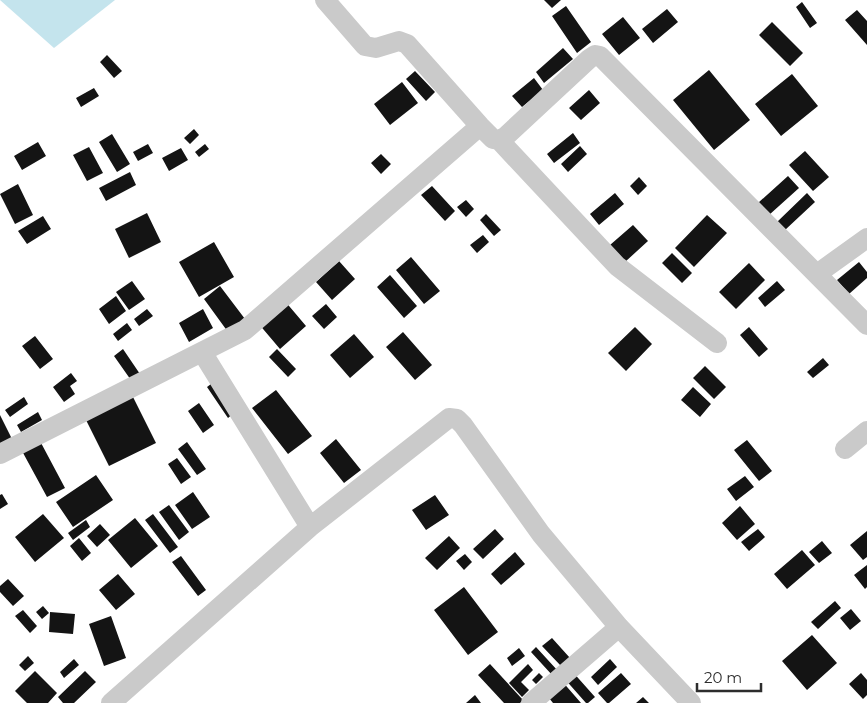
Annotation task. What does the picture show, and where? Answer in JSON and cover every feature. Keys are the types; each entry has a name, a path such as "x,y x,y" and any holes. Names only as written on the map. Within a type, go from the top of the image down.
{"street":[{"path":"325,0 365,46 376,48 398,41 407,44 493,139 499,140 505,137 589,58 595,55 600,56 867,325"},
{"path":"0,454 245,330 480,126"},
{"path":"499,140 617,266 717,343"},
{"path":"817,274 867,238"},
{"path":"202,352 310,527"},
{"path":"112,703 310,527 449,418 457,419 463,424 541,534 619,628 691,703"},
{"path":"845,449 867,431"},
{"path":"531,703 619,628"}],"water":[{"path":"0,0 115,0 54,48"}],"building":[{"path":"544,0 561,0 552,8"},
{"path":"802,2 817,23 810,28 796,7"},
{"path":"566,6 591,42 577,53 552,16"},
{"path":"667,9 678,22 653,43 642,29"},
{"path":"857,10 867,21 867,45 845,20"},
{"path":"623,17 640,38 619,55 602,34"},
{"path":"772,22 803,53 790,66 759,35"},
{"path":"563,48 573,59 544,83 536,72"},
{"path":"107,55 122,71 114,78 100,62"},
{"path":"709,70 750,120 714,150 673,100"},
{"path":"415,71 435,92 426,101 406,79"},
{"path":"792,74 818,106 781,136 755,104"},
{"path":"534,78 543,90 522,107 512,96"},
{"path":"402,82 418,103 390,125 374,104"},
{"path":"94,88 99,96 81,107 76,98"},
{"path":"589,90 600,103 581,120 569,108"},
{"path":"194,129 199,135 190,144 184,138"},
{"path":"573,133 580,143 554,163 547,154"},
{"path":"112,134 130,164 117,172 99,142"},
{"path":"38,142 46,156 22,170 14,156"},
{"path":"148,144 153,153 138,161 133,152"},
{"path":"205,144 209,149 199,157 195,152"},
{"path":"580,146 587,154 568,172 561,164"},
{"path":"89,147 103,173 87,181 73,155"},
{"path":"181,148 188,160 169,171 162,158"},
{"path":"805,151 829,177 813,191 789,165"},
{"path":"381,154 391,164 381,174 371,163"},
{"path":"130,172 136,185 106,201 99,188"},
{"path":"788,176 799,188 769,215 758,203"},
{"path":"639,177 647,186 638,195 630,186"},
{"path":"18,184 33,215 15,224 0,194"},
{"path":"432,186 455,211 445,221 421,195"},
{"path":"615,193 624,204 599,225 590,214"},
{"path":"807,193 815,202 785,230 777,222"},
{"path":"466,200 474,209 466,217 457,207"},
{"path":"147,213 161,242 129,258 115,229"},
{"path":"486,214 501,230 494,236 480,220"},
{"path":"707,215 727,233 694,267 675,248"},
{"path":"43,216 51,229 27,244 18,231"},
{"path":"633,225 648,241 625,262 610,245"},
{"path":"483,235 489,242 477,253 470,245"},
{"path":"214,242 234,277 199,297 179,262"},
{"path":"672,253 692,273 682,283 662,263"},
{"path":"411,257 440,291 424,304 396,270"},
{"path":"339,261 355,279 332,300 316,282"},
{"path":"859,262 867,272 867,278 849,294 837,280"},
{"path":"749,263 765,280 736,309 719,292"},
{"path":"390,275 417,306 404,318 377,287"},
{"path":"132,281 145,299 129,310 116,292"},
{"path":"777,281 785,290 765,307 758,298"},
{"path":"220,286 245,319 228,332 204,299"},
{"path":"116,296 126,311 109,324 99,309"},
{"path":"284,300 306,326 280,349 258,323"},
{"path":"326,304 337,317 324,329 312,316"},
{"path":"147,309 153,316 139,326 134,319"},
{"path":"203,309 213,328 189,342 179,323"},
{"path":"127,323 132,330 118,341 113,334"},
{"path":"635,327 652,344 626,371 608,353"},
{"path":"749,327 768,349 759,357 740,335"},
{"path":"403,332 432,365 415,380 386,347"},
{"path":"354,334 374,357 350,378 330,355"},
{"path":"35,336 53,359 40,369 22,346"},
{"path":"123,349 142,377 133,383 114,356"},
{"path":"277,349 296,369 288,377 269,357"},
{"path":"823,358 829,365 813,378 807,372"},
{"path":"705,366 726,387 714,399 693,378"},
{"path":"71,373 77,381 70,386 75,394 64,402 53,387"},
{"path":"215,381 235,412 228,418 207,387"},
{"path":"693,387 711,404 700,417 681,400"},
{"path":"276,390 312,436 288,454 252,408"},
{"path":"132,395 156,443 109,466 85,418"},
{"path":"24,397 28,404 10,417 5,410"},
{"path":"199,403 214,425 203,433 188,411"},
{"path":"38,412 42,420 21,432 17,425"},
{"path":"0,415 12,439 0,445"},
{"path":"336,439 361,470 344,483 320,453"},
{"path":"747,440 772,471 759,481 734,450"},
{"path":"40,441 65,488 47,497 22,451"},
{"path":"187,442 206,469 197,475 178,449"},
{"path":"177,458 191,477 181,484 168,464"},
{"path":"96,475 113,500 73,527 56,502"},
{"path":"745,476 754,487 736,501 727,489"},
{"path":"193,492 210,517 192,529 175,505"},
{"path":"2,494 8,504 0,509 0,495"},
{"path":"435,495 449,515 426,530 412,510"},
{"path":"169,505 189,532 179,540 159,512"},
{"path":"740,506 755,524 737,540 722,523"},
{"path":"43,514 64,538 35,562 15,537"},
{"path":"153,514 178,547 170,553 145,520"},
{"path":"135,518 158,546 131,568 108,540"},
{"path":"86,520 90,527 73,540 68,533"},
{"path":"100,524 110,535 97,547 87,536"},
{"path":"495,529 504,539 483,559 473,549"},
{"path":"758,529 765,537 749,551 741,542"},
{"path":"867,531 867,557 863,560 850,545"},
{"path":"449,536 460,548 437,570 425,558"},
{"path":"79,538 91,553 82,561 70,546"},
{"path":"822,541 832,553 819,563 809,552"},
{"path":"802,550 815,565 787,589 774,574"},
{"path":"515,552 525,564 501,585 491,574"},
{"path":"465,554 472,562 464,570 456,561"},
{"path":"181,556 206,590 198,596 172,562"},
{"path":"867,565 867,587 865,589 854,575"},
{"path":"118,574 135,594 116,610 99,590"},
{"path":"8,579 24,596 13,606 0,592 0,586"},
{"path":"464,587 498,632 468,655 434,610"},
{"path":"835,601 841,608 818,629 811,622"},
{"path":"43,606 49,613 42,619 36,612"},
{"path":"851,609 861,621 850,630 840,618"},
{"path":"23,610 37,626 30,633 15,616"},
{"path":"50,612 75,614 73,634 49,632"},
{"path":"111,616 126,658 104,666 89,624"},
{"path":"812,635 837,663 807,690 782,661"},
{"path":"552,638 570,658 561,666 542,646"},
{"path":"536,647 558,671 553,676 531,652"},
{"path":"519,648 525,656 512,666 507,658"},
{"path":"28,656 34,663 25,671 19,665"},
{"path":"74,659 79,665 64,678 60,672"},
{"path":"610,659 617,667 598,685 591,677"},
{"path":"490,664 523,700 520,703 504,703 478,675"},
{"path":"528,664 533,670 521,682 529,690 522,697 509,683"},
{"path":"571,670 595,697 588,703 563,677"},
{"path":"35,671 57,693 48,703 27,703 15,691"},
{"path":"85,671 96,682 74,703 63,703 58,697"},
{"path":"539,673 543,677 536,684 532,680"},
{"path":"621,673 631,684 607,703 598,693"},
{"path":"861,673 867,680 867,695 863,699 849,684"},
{"path":"561,680 581,703 553,703 545,693"},
{"path":"475,695 481,703 466,703"},
{"path":"643,697 649,703 636,703"}]}
